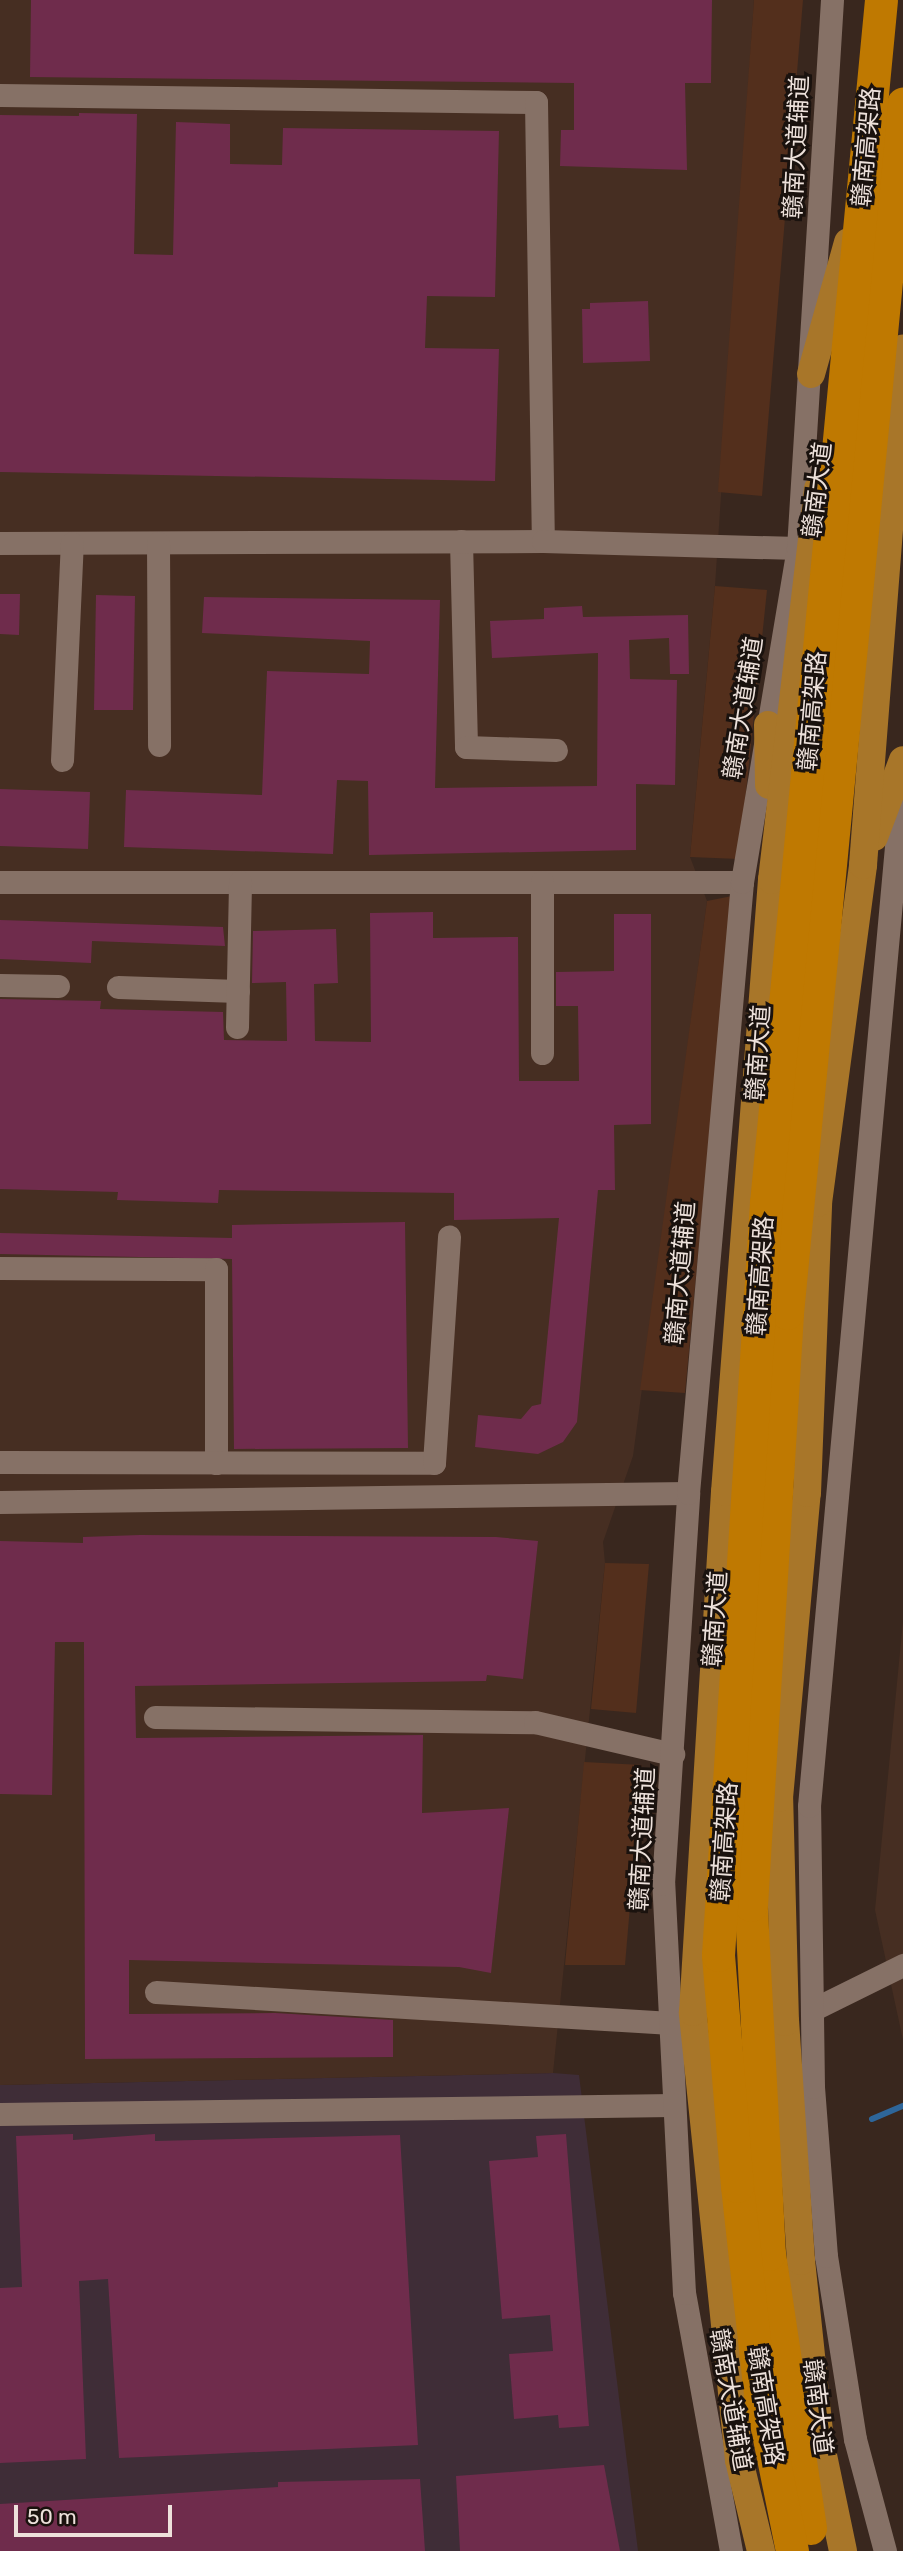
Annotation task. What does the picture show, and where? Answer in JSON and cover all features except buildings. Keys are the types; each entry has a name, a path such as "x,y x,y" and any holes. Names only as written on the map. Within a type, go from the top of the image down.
{"highway":[{"name":"赣南高架路","path":"792,2551 760,2394 737,2186 718,1955 766,1203 881,0"},
{"name":"赣南高架路","path":"815,2551 793,2434 769,2254 751,1905 787,1313 903,104"}],"main road":[{"name":"赣南大道","path":"761,2551 739,2460 693,2012 704,1811 772,880 848,242 866,0"},
{"path":"811,374 848,242"},
{"path":"801,2094 779,1798 807,1493 818,1203 863,865 903,349"},
{"path":"768,725 772,880"},
{"path":"863,865 903,760"},
{"name":"赣南大道","path":"801,2094 813,2259 820,2441 843,2551"}],"street":[{"name":"赣南大道辅道","path":"732,2551 684,2293 663,1884 688,1493 743,882 798,548 811,374 832,0"},
{"path":"0,95 536,102 542,541"},
{"path":"461,541 466,747 556,750"},
{"path":"0,543 542,541 798,548"},
{"path":"158,542 159,745"},
{"path":"62,760 72,543"},
{"path":"801,2094 812,2010 809,1806 903,768"},
{"path":"0,882 743,882"},
{"path":"237,1027 240,882"},
{"path":"541,1053 542,882"},
{"path":"0,985 58,986"},
{"path":"118,987 238,991"},
{"path":"0,1462 434,1463 449,1236"},
{"path":"0,1268 216,1269 216,1463"},
{"path":"0,1502 688,1493"},
{"path":"155,1717 535,1722 673,1754"},
{"path":"812,2010 903,1965"},
{"path":"156,1992 671,2023"},
{"path":"0,2114 673,2105"},
{"path":"813,2259 855,2439 885,2551"}],"shaded area":[{"path":"0,0 754,0 715,586 690,857 707,901 633,1456 603,1542 605,1563 553,2073 0,2085"},
{"path":"754,0 803,0 762,496 718,492"},
{"path":"715,586 767,590 739,859 690,857"},
{"path":"732,896 685,1393 640,1390 707,901"},
{"path":"605,1563 649,1564 636,1713 591,1709"},
{"path":"903,1621 903,2040 875,1910"},
{"path":"584,1762 642,1765 625,1965 565,1965"},
{"path":"553,2073 579,2075 638,2551 0,2551 0,2085"}],"waterway":[{"path":"872,2119 903,2106"}]}
